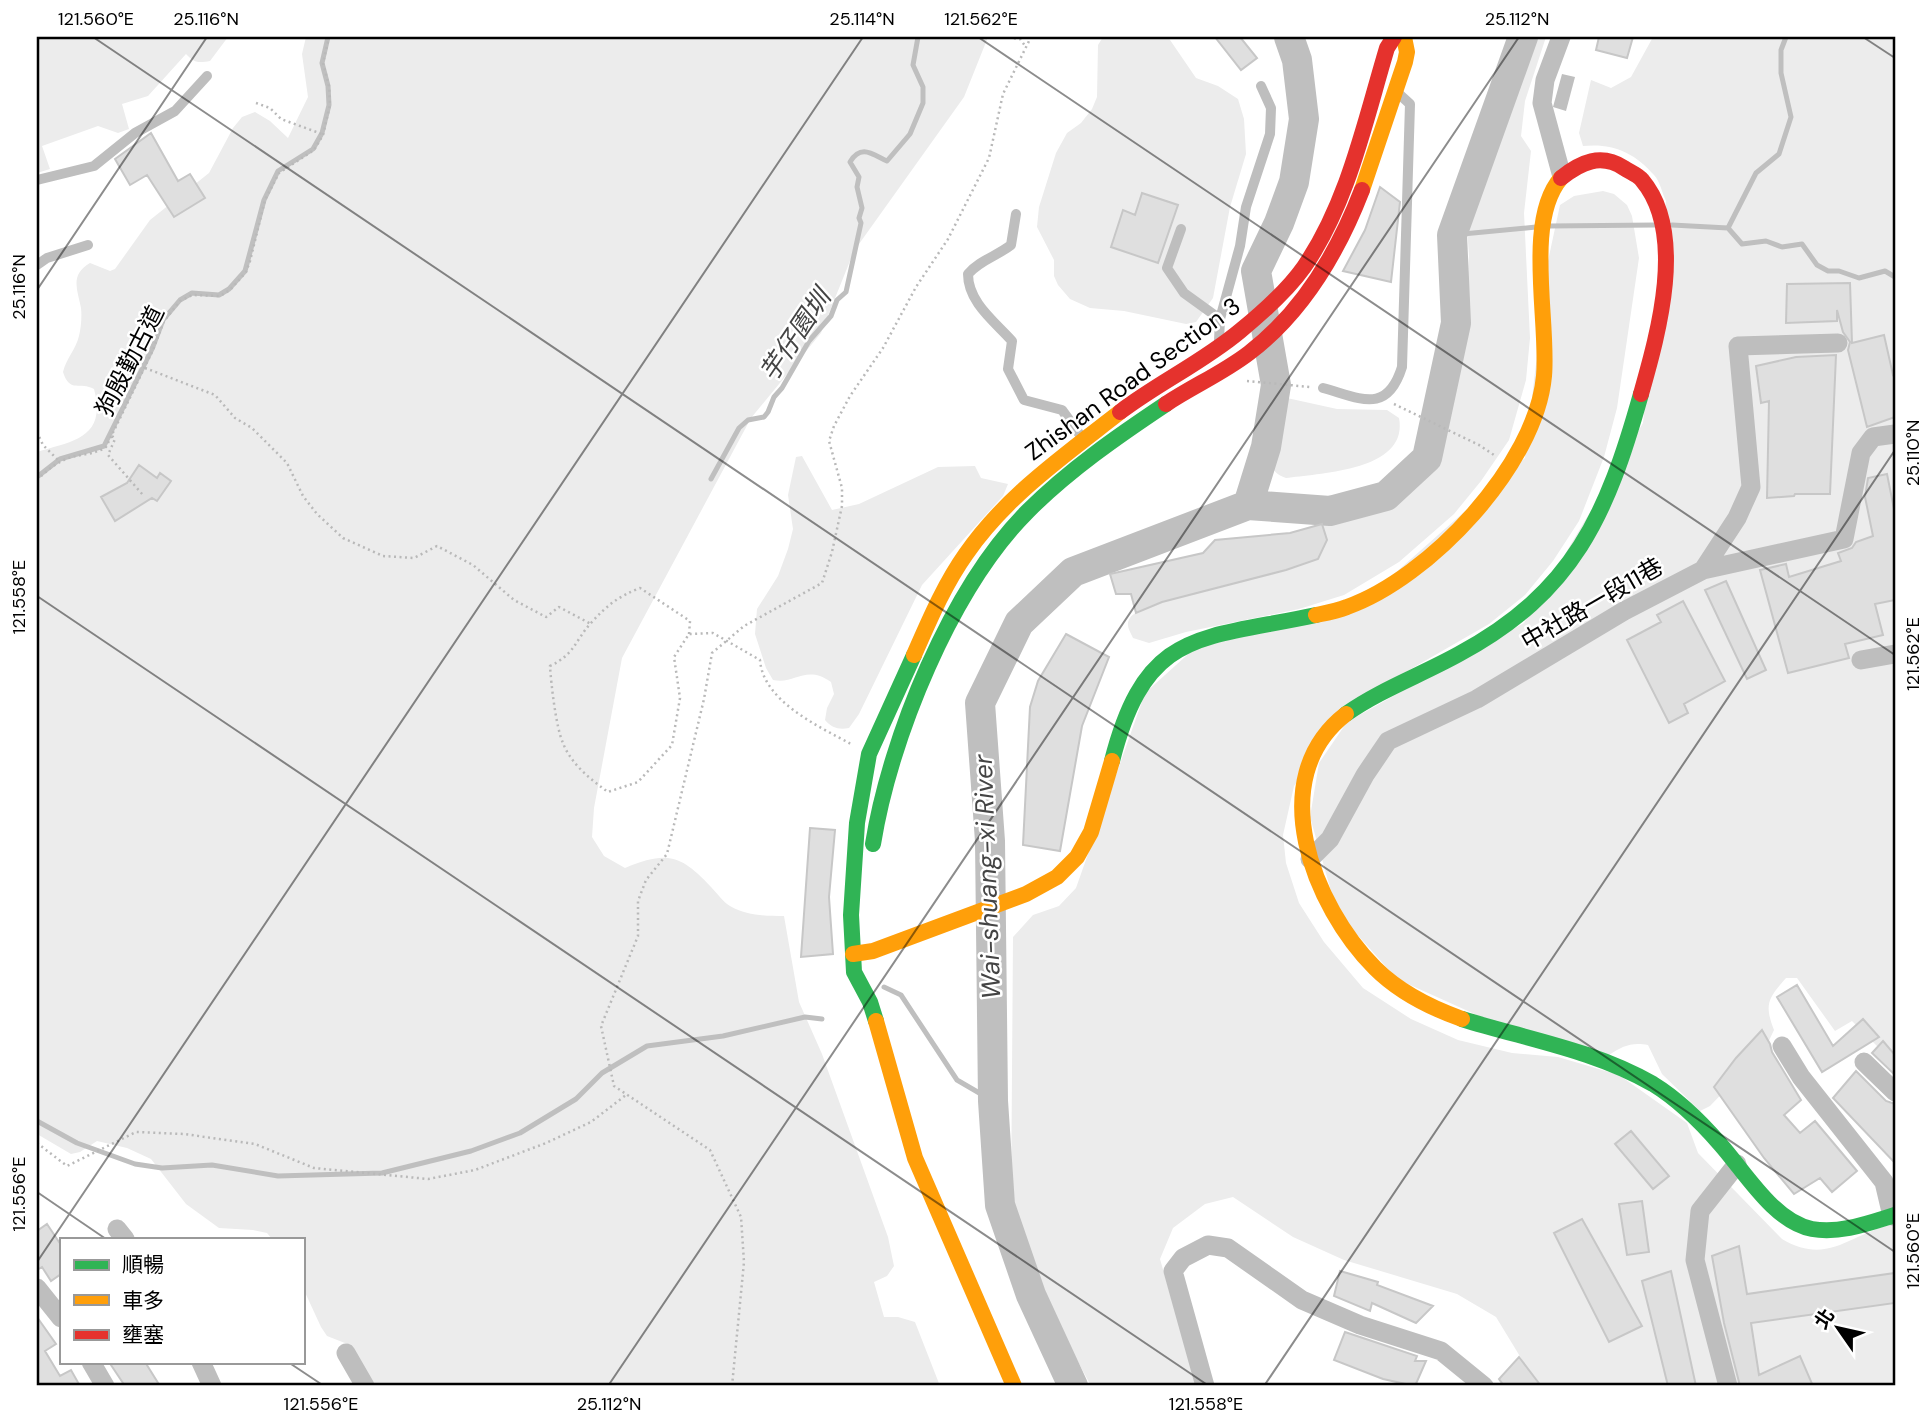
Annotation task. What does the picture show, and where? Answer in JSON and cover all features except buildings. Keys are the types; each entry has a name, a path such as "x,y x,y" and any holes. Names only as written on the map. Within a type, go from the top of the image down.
{"street":[{"name":"Zhishan Road Section 3","path":"870,1002 855,972 853,954 851,915 857,823 869,754 938,601 966,554 1006,506 1038,476 1168,378 1218,349 1269,306 1304,267 1327,228 1350,170 1387,48 1394,37"},
{"name":"Zhishan Road Section 3","path":"872,864 874,826 889,766 926,674 969,590 1000,544 1026,514 1092,457 1171,401 1250,353 1284,321 1314,285 1338,248 1362,195 1396,93 1407,51 1404,37"},
{"path":"1561,37 1545,80 1542,103 1561,173"},
{"path":"853,954 872,944 890,944 1038,889 1064,874 1082,848 1095,820 1120,726 1138,689 1160,662 1189,643 1212,635 1350,606 1391,584 1436,549 1481,503 1512,466 1531,432 1545,373 1542,232 1547,197 1561,173 1587,159 1611,161 1635,172 1651,191 1663,222 1666,281 1657,338 1616,478 1583,546 1558,578 1521,615 1480,644 1373,697 1331,726 1306,767 1300,817 1310,859 1325,903 1349,940 1383,976 1423,1002 1456,1016 1596,1058 1632,1073 1682,1105 1787,1221 1813,1230 1840,1229 1893,1216 1884,1182 1801,1077 1782,1046"},
{"path":"1703,570 1737,518 1751,487 1738,346 1839,343"},
{"name":"中社路一段11巷","path":"1310,859 1330,839 1365,775 1388,741 1477,699 1624,611 1703,570 1843,539 1861,453 1873,437 1895,434"},
{"path":"1861,660 1895,654"},
{"path":"872,944 875,971 870,1002 915,1158 1014,1386"},
{"path":"1864,1062 1895,1092"},
{"path":"1728,1386 1695,1260 1699,1211 1737,1164"},
{"path":"1205,1386 1173,1271 1183,1258 1208,1245 1228,1248 1302,1300 1360,1325 1441,1350 1483,1386"},
{"path":"37,1288 60,1317"},
{"path":"346,1353 365,1386"},
{"path":"92,1364 105,1386"},
{"path":"202,1364 212,1386"}],"lane":[{"path":"37,180 93,166 135,133 175,111 208,76"},
{"path":"1218,349 1220,319 1240,246 1246,207 1270,134 1271,108 1261,86"},
{"path":"1323,388 1370,401 1382,398 1397,382 1402,367 1410,104 1405,97 1376,86"},
{"path":"1016,214 1011,245 978,263 968,274 968,289 975,301 1012,341 1008,369 1024,400 1062,410 1083,440"},
{"path":"1181,229 1167,268 1184,293 1220,319"},
{"path":"37,265 47,258 88,246"}],"path":[{"path":"256,103 270,108 281,119 321,134 330,105 329,86 323,63 330,37"},
{"path":"1003,37 1020,39 1026,47"},
{"path":"732,1386 744,1262 741,1217 710,1150 614,1086 601,1027 638,936 638,901 642,890 646,880 667,854 704,699 712,653 744,626 822,583 842,506 842,488 829,441 834,426 850,396 883,348 916,287 948,239 984,169 989,158 1003,94 1031,37"},
{"name":"狗殷勤古道","path":"37,480 60,462 106,447 145,368 164,321 180,301 192,295 219,296 230,290 246,272 265,201 279,173 314,150 321,134"},
{"path":"145,368 215,395 236,418 251,428 287,463 303,496 317,514 343,538 383,556 414,558 437,546 473,565 514,600 546,617 559,607 591,624"},
{"path":"1241,380 1323,388"},
{"path":"1395,405 1479,445"},
{"path":"37,432 43,445 60,462"},
{"path":"112,436 115,439 108,455 143,495"},
{"path":"640,588 690,621 689,634 674,657 680,698 672,746 638,782 608,792 584,775 563,743 550,666 567,658 591,624 618,597 640,588"},
{"path":"689,634 713,633 760,660 761,674 773,692 813,723 869,754"},
{"path":"37,1143 67,1166 136,1132 184,1134 255,1144 314,1168 428,1179 475,1170 546,1143 591,1122 626,1094"}],"shaded area":[{"path":"37,37 228,37 210,61 197,62 186,54 148,96 122,104 129,129 118,133 98,126 42,146 50,169 37,173"},
{"path":"306,37 988,37 964,97 854,251 821,333 751,418 622,658 594,808 592,837 604,856 625,868 652,859 672,859 681,862 700,876 730,906 750,914 784,916 799,1002 822,1054 888,1237 894,1266 887,1276 874,1282 884,1317 898,1317 915,1322 940,1386 374,1386 350,1345 327,1336 321,1327 304,1290 304,1238 271,1238 267,1233 253,1230 219,1228 186,1204 151,1159 127,1148 97,1141 80,1152 71,1154 37,1134 37,452 84,435 96,418 94,389 72,385 63,372 78,341 80,329 77,278 90,263 110,271 115,269 150,220 209,173 233,128 242,117 255,112 270,121 288,138 308,97 302,54"},
{"path":"1103,37 1168,37 1196,78 1218,86 1238,99 1244,119 1246,154 1230,207 1213,298 1196,322 1186,324 1124,311 1090,308 1070,299 1058,285 1054,276 1054,260 1037,227 1039,207 1056,153 1067,133 1081,123 1092,109 1097,97 1098,45"},
{"path":"1527,37 1546,37 1525,101 1521,136 1531,151 1524,213 1530,338 1526,380 1509,440 1454,514 1399,562 1344,595 1299,609 1186,632 1149,643 1133,638 1128,628 1130,618 1155,604 1318,559 1327,540 1322,524 1339,514 1365,509 1388,498 1409,486 1427,469 1440,441 1466,314 1470,199"},
{"path":"1653,37 1895,37 1895,1064 1852,1021 1835,1031 1797,978 1786,978 1770,1002 1769,1014 1774,1030 1765,1049 1710,1106 1700,1111 1662,1074 1648,1045 1627,1046 1609,1055 1479,1016 1397,979 1337,912 1310,817 1319,763 1347,722 1524,623 1643,423 1666,201 1656,178 1639,160 1613,148 1583,146 1579,133 1591,80 1611,88 1631,77"},
{"path":"1562,74 1575,77 1566,111 1553,107"},
{"path":"1603,191 1614,194 1627,205 1632,216 1639,258 1617,408 1604,457 1579,521 1553,561 1525,595 1489,624 1364,696 1294,786 1283,835 1286,863 1299,903 1324,942 1363,988 1411,1019 1458,1040 1512,1053 1558,1057 1619,1075 1687,1123 1698,1153 1782,1239 1799,1247 1827,1249 1895,1224 1895,1386 1538,1386 1496,1317 1457,1294 1344,1260 1293,1237 1233,1197 1205,1204 1173,1228 1160,1259 1196,1384 1091,1386 1062,1332 1011,1208 1013,937 1033,915 1059,906 1076,888 1145,693 1196,647 1350,613 1525,458 1548,261 1560,205 1574,196"},
{"path":"1287,398 1337,409 1387,410 1399,418 1398,436 1390,449 1359,466 1286,478 1280,476 1270,462 1278,405 1280,400"},
{"path":"802,456 832,510 859,504 938,467 975,466 981,478 1008,484 1003,496 922,585 859,714 849,728 836,728 825,720 834,694 831,682 814,675 773,680 766,668 755,634 757,609 778,576 788,549 793,529 788,495 796,457"}],"waterway":[{"path":"37,477 60,459 104,446 152,349 163,320 180,300 192,293 219,295 229,289 245,271 264,200 278,171 313,149 322,133 329,105 328,86 322,63 328,37"},
{"name":"芋仔園圳","path":"711,479 739,428 748,420 764,417 768,412 774,397 809,341 831,316 837,300 846,292 862,208 857,187 859,177 850,162 858,153 863,152 872,153 887,161 910,134 923,103 923,87 913,65 918,37"},
{"path":"1248,505 1266,447 1276,385 1256,271 1279,223 1294,182 1304,119 1297,60 1289,37"},
{"name":"Wai-shuang-xi River","path":"1073,1386 1031,1295 1000,1205 993,1101 990,841 980,703 1019,623 1073,572 1248,505 1330,511 1386,496 1427,458 1456,323 1452,235 1523,37"},
{"path":"1728,228 1756,173 1779,154 1791,117 1781,73 1781,50 1786,37"},
{"path":"1549,226 1655,225"},
{"path":"1672,225 1728,228 1742,244 1766,241 1782,247 1802,244 1817,265 1828,271 1839,271 1859,278 1885,271 1895,277"},
{"path":"1452,235 1536,227"},
{"path":"884,987 901,995 957,1080 993,1101"},
{"path":"37,1121 77,1143 135,1164 162,1168 212,1165 278,1176 382,1173 471,1151 520,1133 576,1099 602,1073 647,1046 723,1036 805,1017 822,1019"}],"traffic: fast":[{"path":"1346,714 1459,654 1498,630 1531,604 1558,576 1599,513 1614,477 1641,394"},
{"path":"873,844 881,802 909,712 950,622 974,581 1000,543 1028,511 1060,481 1166,404"},
{"path":"1112,761 1126,718 1142,686 1161,663 1183,648 1209,637 1316,615"},
{"path":"876,1021 870,1002 854,972 851,915 857,823 869,754 914,655"},
{"path":"1462,1019 1584,1054 1653,1084 1697,1119 1761,1194 1785,1217 1798,1224 1812,1229 1833,1230 1895,1215"}],"traffic: slow":[{"path":"1362,190 1405,62 1407,52 1404,37"},
{"path":"1316,615 1347,607 1379,592 1443,545 1500,481 1521,446 1537,410 1544,376 1540,273 1543,219 1550,197 1561,178"},
{"path":"914,655 937,603 966,554 982,533 1037,477 1120,412"},
{"path":"1346,714 1321,741 1307,773 1302,807 1306,842 1317,878 1333,912 1375,968 1415,998 1462,1019"},
{"path":"853,954 873,951 1026,894 1057,877 1077,857 1091,832 1112,761"},
{"path":"876,1021 915,1158 1014,1386"}],"traffic: jam":[{"path":"1120,412 1240,331 1282,293 1304,267 1344,189 1387,48 1394,37"},
{"path":"1561,178 1591,161 1616,163 1640,178 1656,202 1663,227 1665,284 1655,343 1641,394"},
{"path":"1166,404 1249,353 1286,319 1330,258 1362,190"}]}
